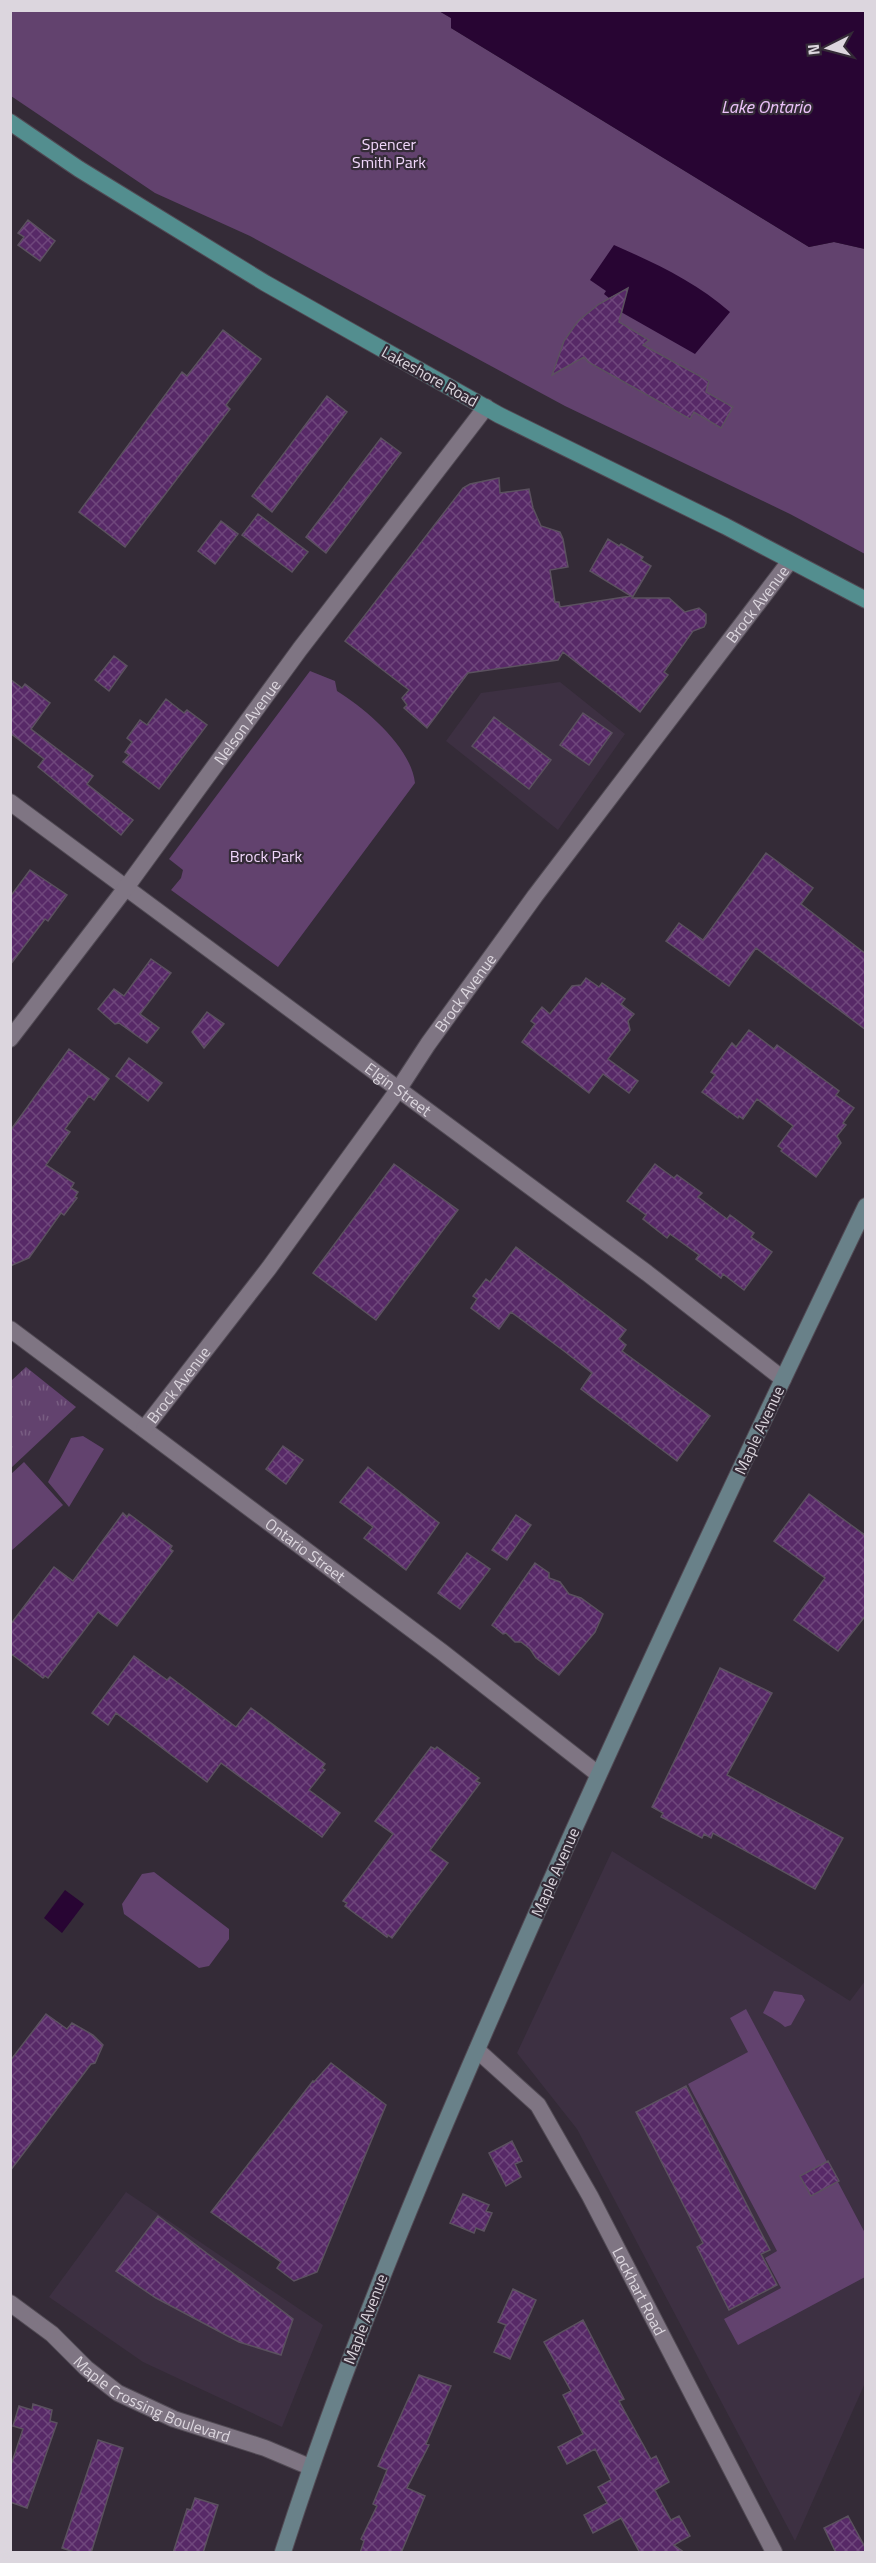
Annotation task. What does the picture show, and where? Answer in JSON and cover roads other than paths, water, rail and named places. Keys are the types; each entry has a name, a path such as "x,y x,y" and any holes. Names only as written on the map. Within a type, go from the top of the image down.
{"main road":[{"name":"Lakeshore Road","path":"10,122 88,175 265,283 486,408 866,600"},
{"name":"Maple Avenue","path":"283,2553 310,2467 378,2282 477,2050 598,1774 866,1206"}],"street":[{"name":"Nelson Avenue","path":"10,1039 125,889 300,649 486,408"},
{"name":"Brock Avenue","path":"144,1429 269,1268 535,896 790,561"},
{"name":"Elgin Street","path":"10,802 647,1273 783,1379"},
{"name":"Ontario Street","path":"10,1329 442,1652 598,1774"},
{"name":"Lockhart Road","path":"477,2050 538,2105 590,2196 774,2553"},
{"name":"Maple Crossing Boulevard","path":"10,2303 52,2334 118,2393 174,2419 265,2448 310,2467"}],"water":[{"name":"Lake Ontario","path":"439,11 865,11 865,249 834,242 809,247 451,28 451,18"},
{"path":"614,245 689,282 730,312 695,354 621,312 625,297 619,293 609,298 604,294 606,291 590,280"},
{"path":"65,1890 84,1904 62,1933 44,1918"}],"park label":[{"name":"Spencer Smith Park","path":"389,153"},
{"name":"Brock Park","path":"266,856"}]}
